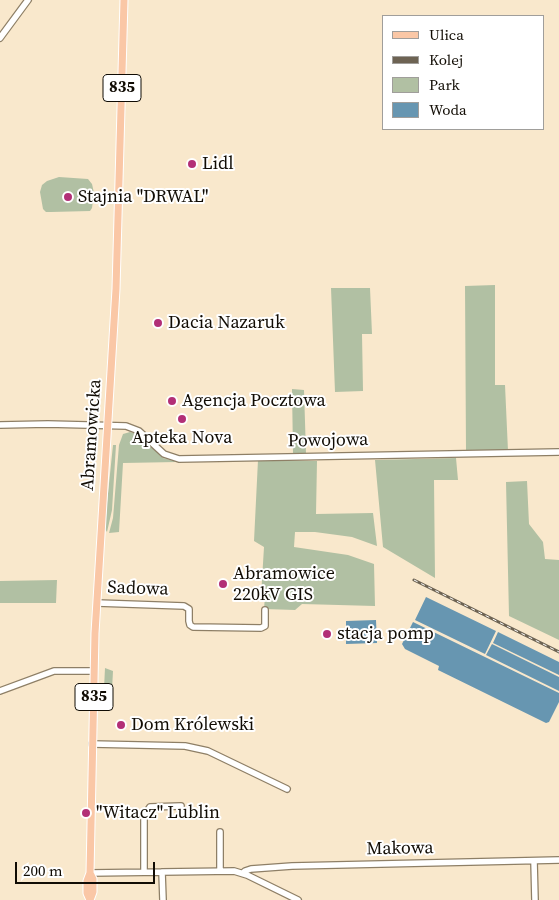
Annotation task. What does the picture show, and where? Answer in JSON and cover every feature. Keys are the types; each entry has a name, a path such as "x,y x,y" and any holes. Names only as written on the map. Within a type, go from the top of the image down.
{"main road":[{"name":"Abramowicka","path":"90,900 93,892 93,879 90,873 94,671 118,263 124,0"}],"street":[{"path":"0,38 28,0"},
{"name":"Powojowa","path":"0,425 126,426 137,430 164,454 179,459 559,452"},
{"name":"Sadowa","path":"97,603 184,606 189,609 190,625 193,627 261,628 265,626 265,610"},
{"path":"0,691 54,671 94,671"},
{"path":"92,744 185,746 208,751 287,788"},
{"path":"144,872 144,816 150,807 182,806"},
{"path":"220,832 220,870"},
{"name":"Makowa","path":"243,874 251,868 292,866 559,860"},
{"path":"534,861 535,900"},
{"path":"90,873 234,871 287,898 298,900"},
{"path":"162,872 163,900"}],"green space":[{"name":"Stajnia \"DRWAL\"","path":"59,177 88,179 92,184 94,193 90,211 46,212 43,209 40,192 42,185"},
{"path":"495,285 495,385 505,385 508,451 466,451 465,286"},
{"path":"331,288 370,288 372,334 362,334 363,391 335,392"},
{"path":"292,389 304,390 306,454 293,453"},
{"path":"130,432 140,435 163,458 177,462 123,463 119,532 109,533 113,518 119,445 123,434"},
{"path":"113,445 116,445 112,510 107,532 105,529"},
{"path":"456,458 458,480 434,480 435,578 383,547 375,460"},
{"path":"258,460 317,461 316,514 373,513 377,546 352,537 315,532 295,532 294,547 348,555 374,564 375,606 302,604 295,610 264,609 265,596 261,596 264,547 254,541"},
{"path":"527,481 529,524 543,542 545,559 559,560 559,640 509,616 506,482"},
{"path":"57,580 56,603 0,603 0,581"},
{"path":"105,668 113,671 111,709 103,709"}],"water":[{"path":"426,597 496,631 485,654 415,620"},
{"path":"376,620 377,643 346,644 346,633 351,633 346,632 346,621"},
{"path":"413,622 559,693 559,702 549,722 546,723 438,670 439,666 405,649 402,644"},
{"path":"498,632 559,662 559,675 493,643"},
{"path":"492,644 559,677 559,691 486,655"}],"railway":[{"path":"414,580 559,652"}],"place":[{"name":"Lidl","path":"192,164"},
{"name":"Stajnia \"DRWAL\"","path":"68,197"},
{"name":"Dacia Nazaruk","path":"158,323"},
{"name":"Agencja Pocztowa","path":"172,401"},
{"name":"Apteka Nova","path":"182,419"},
{"name":"Abramowice 220kV GIS","path":"223,584"},
{"name":"stacja pomp","path":"327,634"},
{"name":"Dom Królewski","path":"121,725"},
{"name":"\"Witacz\" Lublin","path":"86,813"}]}
